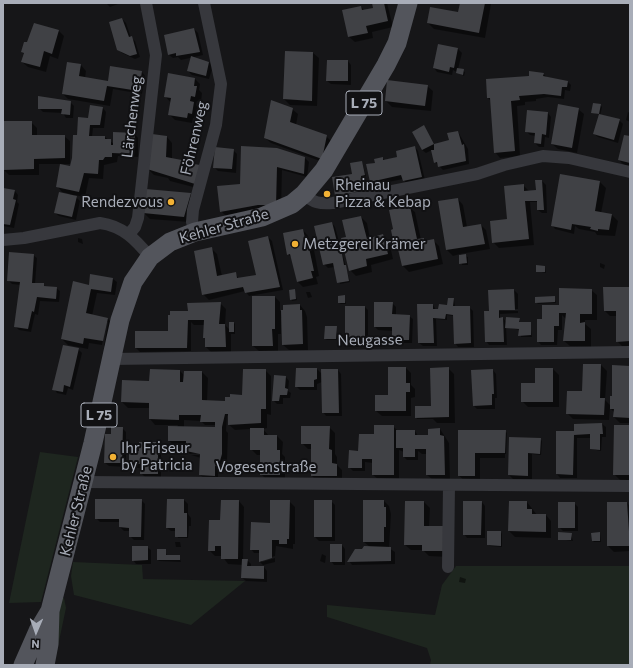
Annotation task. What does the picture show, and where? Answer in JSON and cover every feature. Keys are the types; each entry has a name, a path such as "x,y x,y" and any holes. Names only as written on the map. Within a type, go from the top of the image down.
{"main road":[{"name":"Kehler Straße","path":"50,611 83,482 125,300 133,282 150,257 170,242 195,232 262,218 292,204 304,194 328,164 386,64 397,43 408,3"},
{"name":"L 75","path":"23,665 38,631 50,611"},
{"name":"L 75","path":"45,665 49,644 50,611"}],"street":[{"name":"Lärchenweg","path":"129,234 135,227 138,218 156,55 146,3"},
{"name":"Föhrenweg","path":"195,232 192,222 193,210 216,125 221,84 204,3"},
{"path":"304,194 311,201 321,204 333,203 477,174 504,165 543,156 569,158 630,172"},
{"path":"3,240 24,238 100,223 116,226 129,234 150,257"},
{"name":"Neugasse","path":"111,359 630,352"},
{"name":"Vogesenstraße","path":"83,482 630,486"},
{"path":"448,567 449,485"}],"shaded area":[{"path":"40,452 78,457 41,602 9,603"},
{"path":"73,562 142,565 143,579 245,581 191,625 74,595 71,576"},
{"path":"456,566 630,566 630,665 430,665 431,660 427,648 327,617 327,605 435,615 442,585"},
{"path":"62,598 64,598 66,608 55,660 55,625"}],"building":[{"path":"372,3 384,3 388,21 366,26 368,33 348,37 342,10 361,6 362,10 373,8"},
{"path":"460,3 485,3 479,33 427,23 430,7 458,12"},
{"path":"122,18 129,37 132,36 137,54 130,56 117,50 109,22"},
{"path":"34,23 59,30 52,54 44,51 40,67 21,62 24,53 21,52 24,42 27,42"},
{"path":"194,28 200,52 176,56 176,53 168,55 164,35"},
{"path":"438,44 458,48 454,68 450,67 449,72 433,68"},
{"path":"285,51 313,52 312,101 283,99"},
{"path":"191,56 209,62 206,76 187,71"},
{"path":"327,60 348,60 348,81 326,81"},
{"path":"67,62 81,64 79,76 108,81 110,66 142,71 139,91 107,86 104,101 62,94"},
{"path":"457,68 464,69 463,75 456,73"},
{"path":"529,71 544,73 543,76 568,81 567,87 562,87 561,96 544,94 519,96 520,100 511,101 515,151 494,153 490,98 487,98 486,79 529,76"},
{"path":"168,73 195,78 194,86 197,86 195,97 191,96 190,101 194,102 192,114 188,113 187,118 168,115 171,98 164,97"},
{"path":"387,80 428,85 425,106 385,101"},
{"path":"38,96 71,101 70,115 61,114 62,109 38,109"},
{"path":"271,100 293,108 290,122 327,135 322,159 264,138"},
{"path":"593,103 601,104 599,114 591,113"},
{"path":"558,104 579,108 572,148 551,144"},
{"path":"90,105 103,107 100,125 90,125 89,136 105,136 105,139 111,139 111,145 113,145 113,132 135,133 134,154 112,153 112,157 105,157 103,160 99,160 98,174 84,173 79,192 56,187 60,164 70,166 72,158 73,135 77,135 78,117 88,118"},
{"path":"527,110 548,112 546,135 542,134 541,144 534,143 535,133 525,132"},
{"path":"599,114 620,119 614,140 593,134"},
{"path":"4,121 32,121 32,135 65,135 65,158 34,159 34,169 3,170"},
{"path":"424,125 434,144 422,150 412,132"},
{"path":"458,131 462,145 464,144 466,161 438,167 437,162 434,163 431,150 434,150 434,144 449,140 447,133"},
{"path":"152,134 167,136 166,157 200,165 195,184 147,169"},
{"path":"624,135 630,136 630,163 618,160"},
{"path":"241,146 277,148 305,157 304,174 277,167 276,205 258,205 220,212 217,186 240,184"},
{"path":"415,146 422,177 403,181 401,175 370,182 366,164 375,163 374,159 383,157 383,160 397,157 396,151"},
{"path":"215,147 234,149 232,169 213,168"},
{"path":"362,161 365,175 361,176 363,191 335,196 332,177 352,174 350,163"},
{"path":"560,174 600,181 595,211 612,214 609,230 598,229 598,231 590,229 591,227 572,224 571,230 551,226"},
{"path":"535,180 542,180 544,210 537,210 537,201 525,201 529,239 492,243 490,221 507,219 504,186 524,184 524,191 536,190"},
{"path":"3,188 15,190 13,199 16,200 10,225 3,224"},
{"path":"146,189 191,193 184,217 143,213"},
{"path":"59,192 77,196 72,217 54,213"},
{"path":"458,198 463,227 481,224 485,244 446,250 438,201"},
{"path":"410,206 417,239 424,238 424,241 434,239 438,259 402,266 397,245 394,245 391,230 393,229 389,210"},
{"path":"361,216 367,239 383,234 388,254 366,259 367,266 349,271 341,238 346,237 342,220"},
{"path":"332,222 340,254 342,254 344,265 346,265 349,281 337,283 333,263 323,265 314,226"},
{"path":"303,229 306,243 308,243 314,271 311,271 313,278 297,282 290,254 287,255 283,233"},
{"path":"268,236 280,287 245,293 243,287 202,295 194,251 212,247 217,276 236,272 237,278 256,275 248,241"},
{"path":"9,252 34,254 32,283 44,283 44,286 57,287 56,299 37,297 28,329 14,327 20,282 7,281"},
{"path":"466,254 467,263 459,264 459,255"},
{"path":"536,265 545,266 545,272 536,272"},
{"path":"90,274 113,278 111,292 91,289 86,313 108,318 103,341 84,338 83,344 61,339 73,281 89,285"},
{"path":"603,287 630,287 630,341 616,342 616,311 604,311"},
{"path":"559,288 592,289 592,314 580,314 580,323 585,322 585,341 563,341 566,313 559,313 559,326 554,326 554,342 537,342 537,319 542,319 542,305 559,305"},
{"path":"295,289 296,299 290,300 289,290"},
{"path":"514,289 515,310 499,310 499,318 503,317 504,342 485,342 484,311 489,311 488,290"},
{"path":"345,295 345,303 338,303 338,296"},
{"path":"252,296 275,296 275,329 272,329 273,346 252,346"},
{"path":"555,296 555,302 535,303 535,297"},
{"path":"448,298 454,298 453,306 470,306 471,343 454,344 453,315 446,314 445,319 433,318 434,343 418,343 417,304 433,304 433,309 438,309 439,304 447,305"},
{"path":"221,302 219,324 225,324 226,347 205,347 205,338 203,338 204,320 188,320 187,348 135,348 135,331 168,331 168,315 170,315 170,311 188,311 187,303"},
{"path":"374,302 393,302 392,314 410,315 409,340 392,340 392,327 374,327"},
{"path":"300,304 300,310 302,310 303,344 282,345 281,310 283,310 283,305"},
{"path":"345,306 365,306 365,343 345,343"},
{"path":"506,317 520,318 519,322 531,322 531,335 518,336 519,329 505,328"},
{"path":"229,322 234,322 234,332 229,332"},
{"path":"325,326 337,326 336,339 324,339"},
{"path":"63,345 79,348 70,387 64,385 63,392 52,390"},
{"path":"583,364 601,364 600,398 605,398 604,415 566,414 567,391 582,391"},
{"path":"612,365 630,366 630,418 613,417 614,409 610,409 610,396 612,396"},
{"path":"388,367 406,367 406,383 410,383 410,392 406,392 406,411 375,411 375,395 388,395"},
{"path":"449,367 449,417 415,418 415,406 431,406 430,368"},
{"path":"296,368 317,368 317,379 314,380 314,387 295,387"},
{"path":"535,368 553,368 553,402 521,402 521,383 535,383"},
{"path":"150,369 180,370 180,382 183,382 184,371 202,371 202,400 225,401 225,397 230,397 230,394 242,395 243,369 266,369 266,409 261,409 261,423 228,425 228,414 225,414 222,427 222,454 218,466 215,466 215,476 199,475 200,454 186,451 186,441 168,441 168,426 215,427 215,422 200,422 201,415 179,415 179,420 149,419 149,403 121,402 122,380 149,381"},
{"path":"321,369 338,369 339,413 322,413"},
{"path":"493,369 494,394 492,394 492,405 473,406 471,370"},
{"path":"274,375 286,376 285,388 288,389 287,395 280,395 279,401 272,401"},
{"path":"602,423 603,434 600,434 600,450 590,449 590,434 574,435 573,475 556,474 556,431 574,431 574,424"},
{"path":"374,425 394,425 394,475 372,475 372,459 362,459 362,468 348,468 349,450 358,451 359,434 374,434"},
{"path":"614,425 630,425 630,475 613,475"},
{"path":"301,426 330,426 329,449 332,450 332,463 337,464 337,476 311,476 311,444 301,444"},
{"path":"111,427 123,427 122,463 104,463 105,434 111,434"},
{"path":"250,428 264,428 264,435 277,435 277,450 280,450 280,475 260,475 260,450 250,450"},
{"path":"440,428 440,435 444,436 445,475 426,475 426,449 415,449 415,457 403,457 403,448 396,448 396,430 415,430 415,435 428,435 428,429"},
{"path":"458,430 506,430 505,453 475,453 475,476 458,476"},
{"path":"509,437 541,438 540,454 528,453 528,476 508,475"},
{"path":"139,442 158,442 158,474 140,474 140,464 129,464 129,451 139,451"},
{"path":"95,499 142,499 141,537 129,537 129,528 119,527 119,519 95,519"},
{"path":"167,499 184,499 184,513 187,513 187,537 175,537 175,528 166,528"},
{"path":"221,500 239,500 238,559 221,559 221,546 215,546 215,551 208,551 209,520 220,520"},
{"path":"270,500 290,500 289,539 287,539 287,544 279,544 279,540 272,540 272,558 259,562 259,550 250,550 251,522 270,523"},
{"path":"314,500 332,500 332,537 314,537"},
{"path":"363,500 384,500 384,507 386,507 386,527 384,527 384,542 363,542"},
{"path":"405,501 424,501 424,526 443,526 443,551 422,551 422,545 404,545"},
{"path":"463,501 482,501 481,535 463,535"},
{"path":"509,501 527,501 527,509 532,509 532,514 546,514 546,532 508,531"},
{"path":"558,502 575,502 575,528 558,528"},
{"path":"607,502 627,502 630,546 607,546"},
{"path":"487,531 501,531 501,546 487,545"},
{"path":"558,532 572,533 571,540 558,540"},
{"path":"600,532 600,541 592,541 591,533"},
{"path":"330,544 342,544 342,562 330,562"},
{"path":"132,546 148,546 148,560 132,561"},
{"path":"364,546 391,547 391,561 347,562 355,549 362,549"},
{"path":"157,549 166,549 166,555 180,555 180,560 157,560"},
{"path":"242,559 248,559 247,566 264,566 264,579 241,578"}],"place":[{"name":"Rheinau Pizza & Kebap","path":"327,194"},
{"name":"Rendezvous","path":"171,202"},
{"name":"Metzgerei Krämer","path":"295,244"},
{"name":"Ihr Friseur by Patricia","path":"113,457"}]}
